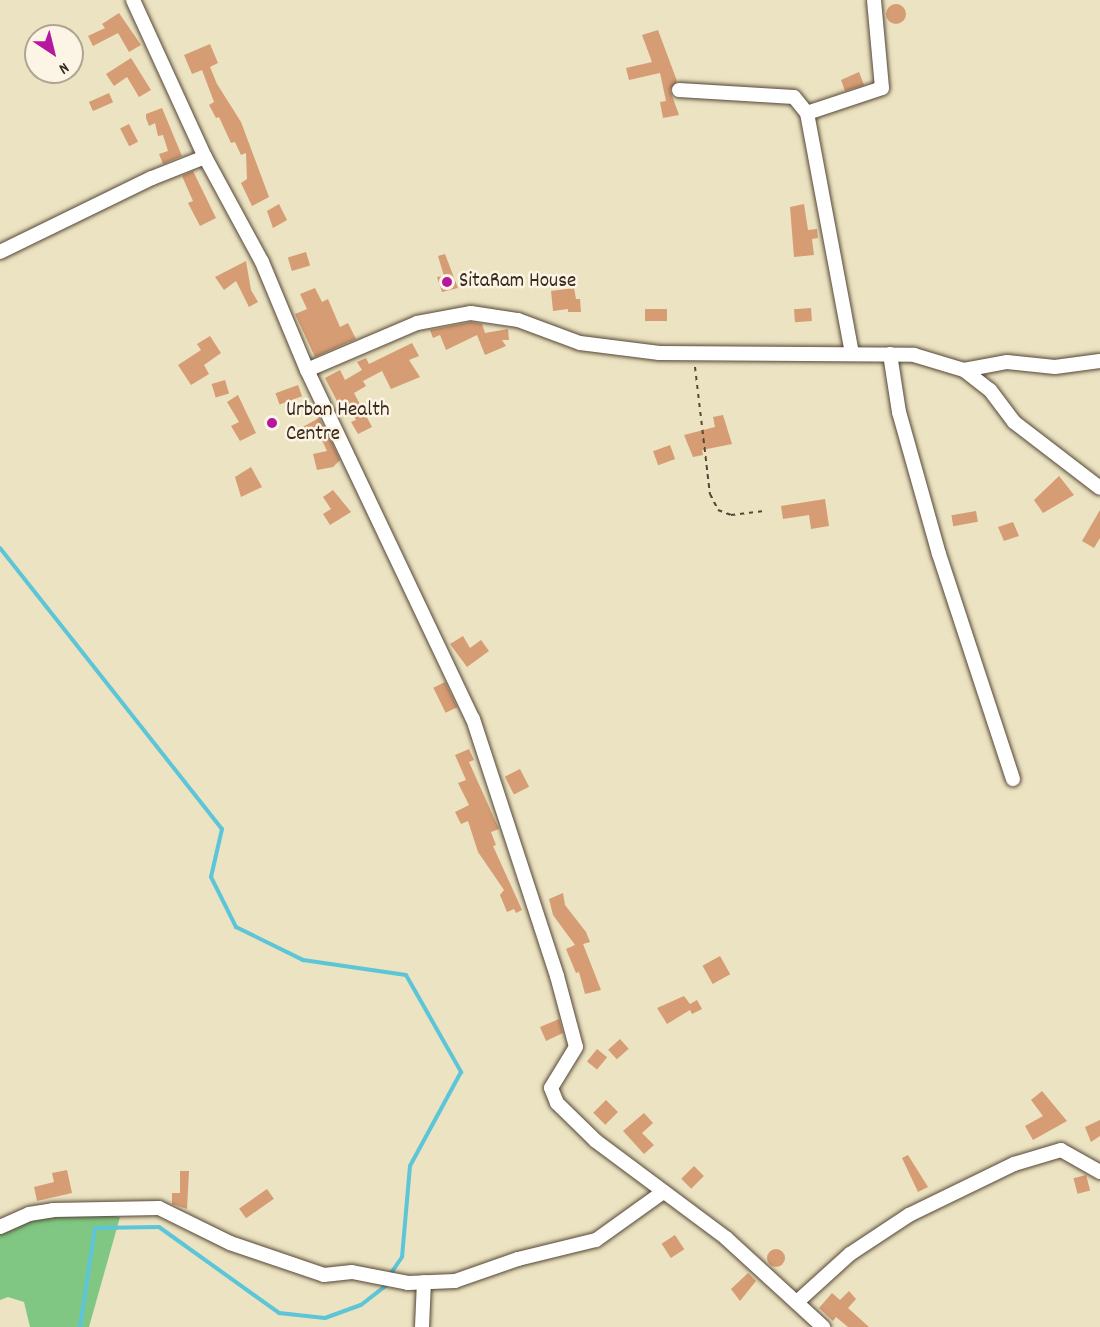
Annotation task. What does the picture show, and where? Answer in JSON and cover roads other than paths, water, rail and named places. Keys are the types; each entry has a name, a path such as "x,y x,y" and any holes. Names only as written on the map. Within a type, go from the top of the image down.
{"street":[{"path":"133,0 205,157 262,262 307,370 473,719 558,976 576,1047 551,1088 557,1103 596,1141 726,1238 823,1327"},
{"path":"807,113 882,88 874,0"},
{"path":"679,90 794,97 807,113 852,354"},
{"path":"0,252 152,178 205,157"},
{"path":"307,370 417,322 471,313 518,320 580,343 659,352 914,355 964,370 990,390 1014,422 1100,488"},
{"path":"890,354 899,412 939,554 1013,779"},
{"path":"964,370 1007,362 1055,367 1100,361"},
{"path":"797,1302 850,1254 909,1215 1014,1164 1061,1150 1100,1172"},
{"path":"0,1227 29,1214 53,1210 159,1208 230,1244 324,1275 374,1274 391,1281 455,1281 518,1259 596,1240 663,1192"},
{"path":"422,1327 424,1282"}],"waterway":[{"path":"0,548 222,829 211,877 236,927 303,960 406,975 461,1072 410,1166 402,1257 392,1272"},
{"path":"80,1327 95,1228 159,1227 279,1313 325,1318 361,1305 388,1284"}],"place":[{"name":"SitaRam House","path":"447,282"},
{"name":"Urban Health Centre","path":"272,423"}]}
